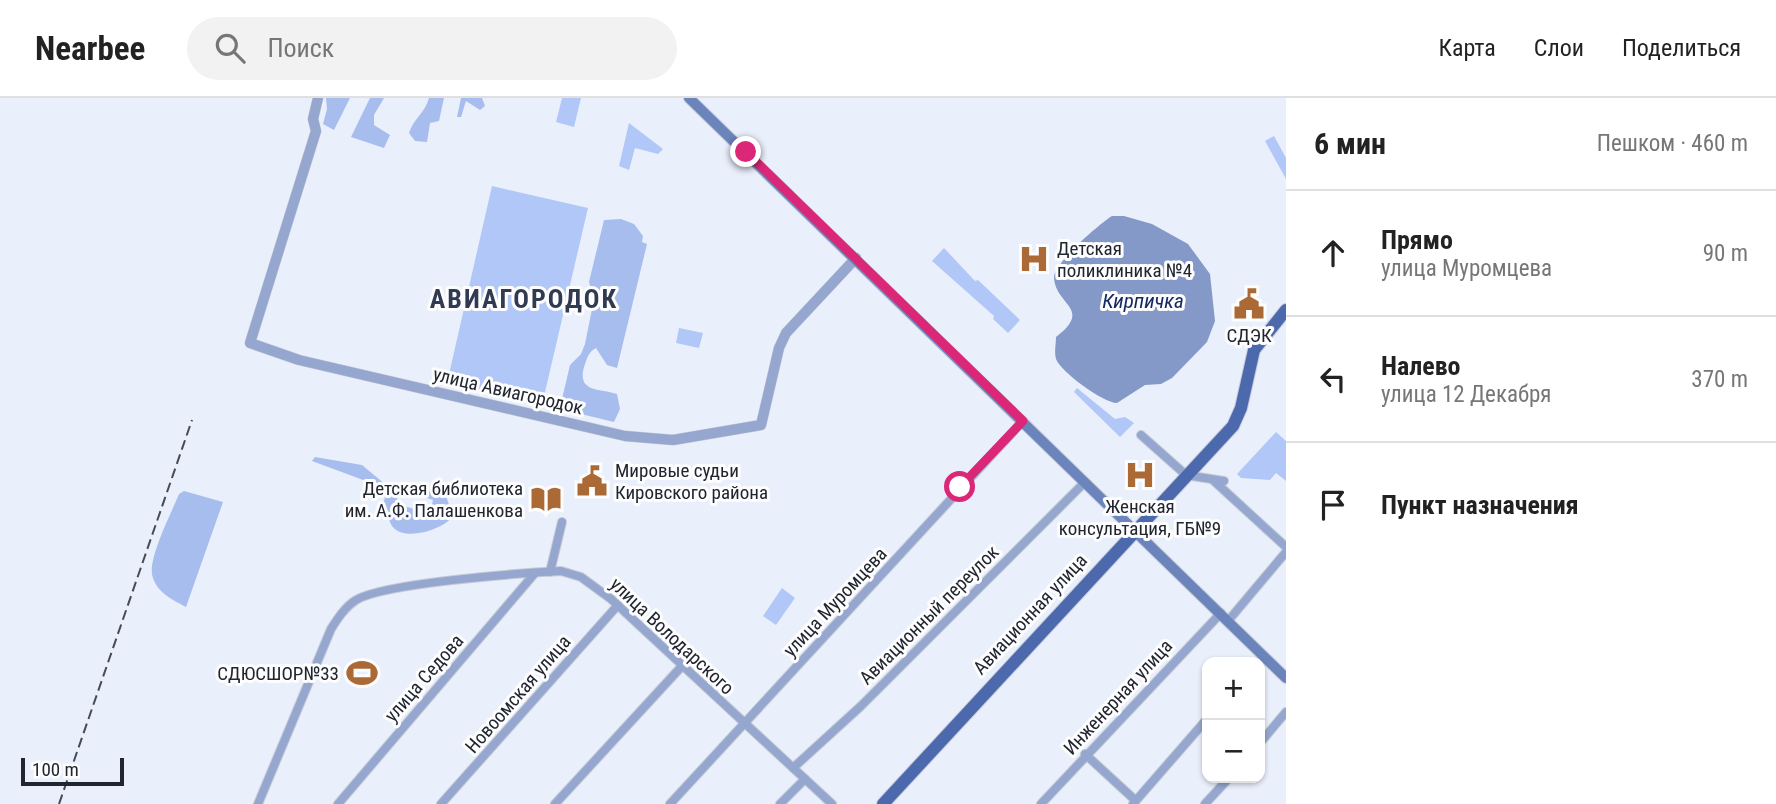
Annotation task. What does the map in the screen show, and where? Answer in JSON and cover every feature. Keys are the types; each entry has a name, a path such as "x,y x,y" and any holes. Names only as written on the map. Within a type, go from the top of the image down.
{"main road":[{"path":"689,98 1224,617 1259,657"},
{"name":"Авиационная улица","path":"883,804 1238,417 1254,350 1286,310"},
{"path":"1265,662 1286,678"}],"street":[{"name":"улица Авиагородок","path":"318,98 313,119 316,131 250,343 299,360 625,436 673,440 761,425 779,348 786,333 856,258"},
{"name":"улица Муромцева","path":"670,804 1023,421"},
{"path":"1141,435 1186,475 1219,481 1286,550"},
{"name":"Авиационный переулок","path":"793,768 861,706 1085,482"},
{"path":"550,572 562,522"},
{"name":"Инженерная улица","path":"1041,804 1085,754 1224,617 1286,550"},
{"name":"улица Володарского","path":"258,804 331,629 347,607 374,592 550,572 581,577 618,605 832,804"},
{"name":"улица Седова","path":"338,804 535,573"},
{"name":"Новоомская улица","path":"441,804 618,605"},
{"path":"555,804 682,666"},
{"path":"1265,737 1286,712"},
{"path":"1085,754 1134,802 1206,720"},
{"path":"780,804 805,779"},
{"path":"1205,804 1224,783"}],"shaded area":[{"path":"326,98 350,98 334,130 323,124 327,109"},
{"path":"370,98 384,98 374,115 374,125 390,135 384,148 351,137"},
{"path":"429,98 444,98 439,121 430,123 427,142 415,141 409,133"},
{"path":"461,98 482,98 485,106 480,110 466,101 461,117 457,117"},
{"path":"562,98 581,98 574,127 556,122"},
{"path":"629,123 663,149 658,154 635,148 629,170 619,166"},
{"path":"1274,136 1286,158 1286,179 1265,141"},
{"path":"492,186 588,208 542,405 447,383"},
{"path":"621,219 634,224 643,236 642,242 647,244 617,368 607,365 596,348 588,356 583,375 584,381 592,388 617,394 620,409 614,422 548,406 548,396 562,399 570,365 581,354 585,344 594,299 589,282 604,220"},
{"path":"944,248 975,281 978,280 1020,320 1008,333 993,319 994,316 932,261"},
{"path":"679,328 703,333 699,348 676,343"},
{"path":"1077,388 1115,419 1125,417 1134,423 1120,437 1074,392"},
{"path":"1276,432 1286,441 1286,481 1276,473 1270,480 1241,478 1237,474"},
{"path":"315,457 362,465 398,495 396,504 430,513 433,500 399,490 394,487 396,483 446,496 453,516 438,527 415,534 396,530 390,523 389,512 381,507 385,498 374,484 312,461"},
{"path":"184,491 223,502 186,607 158,588 152,570 161,536 179,494"},
{"path":"782,588 795,598 776,625 763,616"}],"water":[{"name":"Кирпичка","path":"1112,216 1124,216 1152,224 1188,244 1210,274 1215,321 1207,342 1172,378 1161,384 1145,385 1117,403 1102,398 1073,378 1059,364 1055,354 1056,337 1072,319 1070,307 1056,287 1056,272 1078,245"}],"railway":[{"path":"59,804 192,420"}],"place":[{"name":"Детская поликлиника №4","path":"1034,259"},
{"name":"СДЭК","path":"1249,304"},
{"name":"Женская консультация, ГБ№9","path":"1140,475"},
{"name":"Мировые судьи Кировского района","path":"592,481"},
{"name":"Детская библиотека им. А.Ф. Палашенкова","path":"546,499"},
{"name":"СДЮСШОР№33","path":"362,673"}],"district":[{"name":"АВИАГОРОДОК","path":"524,299"}],"route":[{"path":"746,152 1023,421 960,487"}]}
